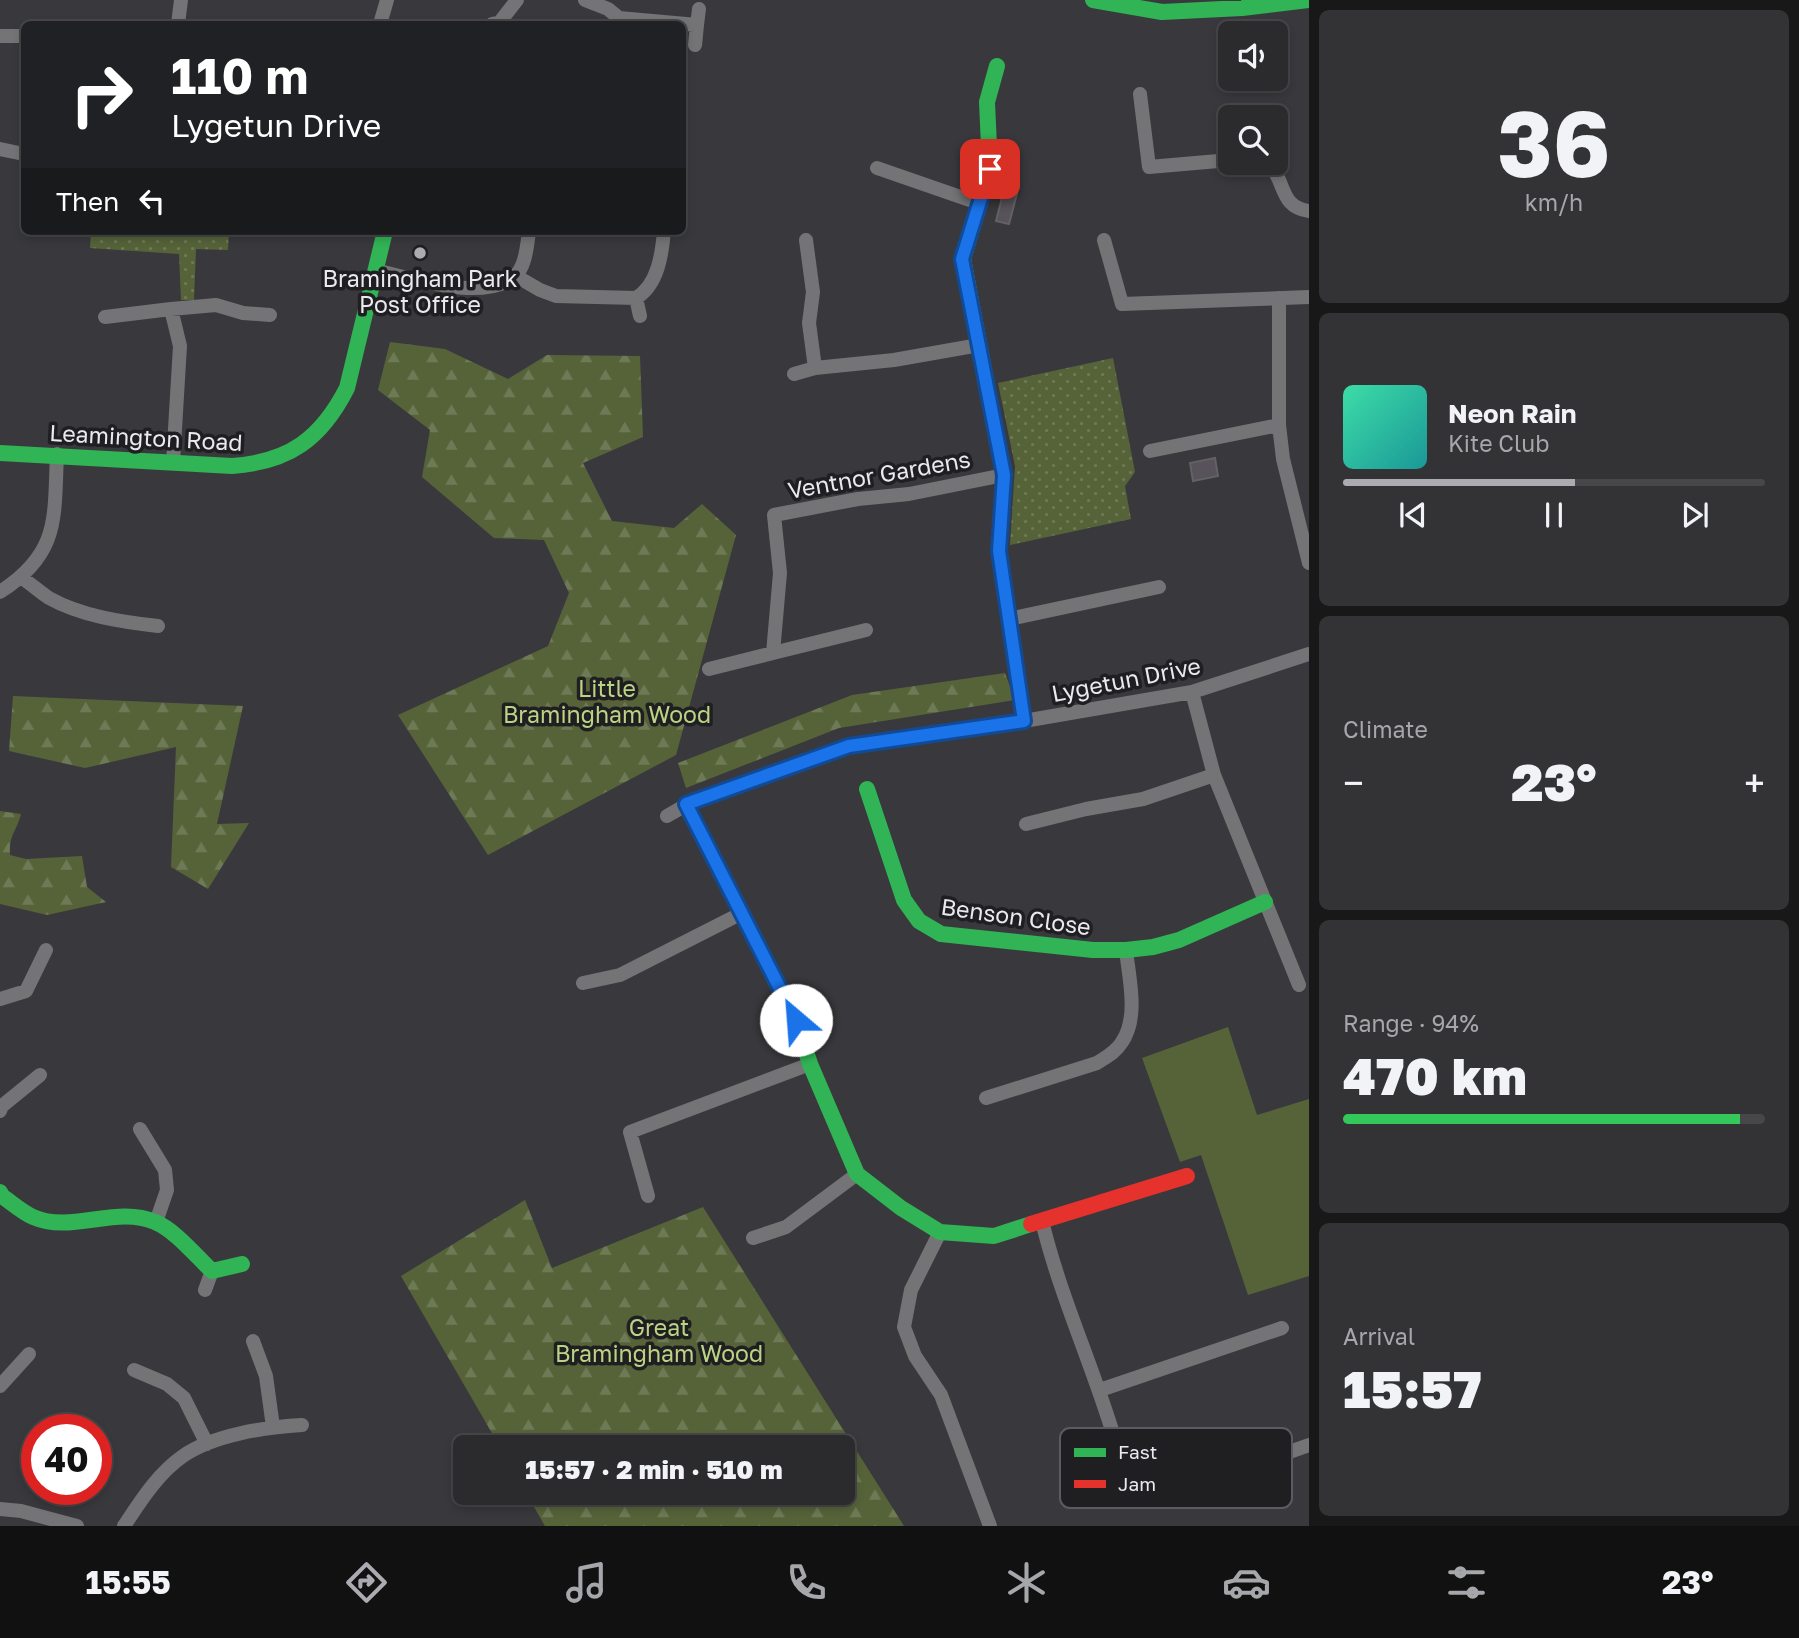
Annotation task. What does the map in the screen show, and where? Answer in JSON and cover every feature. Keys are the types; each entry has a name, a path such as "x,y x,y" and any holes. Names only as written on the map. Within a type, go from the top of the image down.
{"street":[{"path":"178,21 181,0"},
{"path":"381,21 387,0"},
{"path":"501,21 517,0"},
{"path":"585,0 608,9 618,21"},
{"path":"1093,0 1162,12 1242,8 1309,0"},
{"path":"695,45 699,9"},
{"path":"686,24 697,25"},
{"path":"0,36 21,36"},
{"name":"Ventnor Gardens","path":"997,66 986,102 990,169 962,259 1004,475 999,551 1024,721"},
{"path":"1140,94 1149,167 1218,161"},
{"path":"0,149 21,153"},
{"path":"877,168 981,204"},
{"path":"1278,175 1285,197 1293,205 1309,211"},
{"name":"Leamington Road","path":"0,453 57,454 244,467 282,456 305,444 326,425 347,388 384,235"},
{"path":"377,271 467,289 494,286 516,276 524,258 528,235"},
{"path":"516,276 556,296 636,298 645,293 657,269 664,235"},
{"path":"806,240 813,292 808,323 815,368"},
{"path":"1104,240 1122,304 1309,297"},
{"path":"636,298 640,316"},
{"path":"1279,298 1279,425 1283,458 1304,521 1309,563"},
{"path":"106,317 216,306 243,313 270,314"},
{"path":"171,309 180,346 173,462"},
{"path":"794,374 815,368 894,360 979,345"},
{"path":"1150,451 1279,425"},
{"path":"0,592 22,578 42,555 54,517 57,454"},
{"name":"Ventnor Gardens","path":"773,653 780,573 774,515 858,499 909,494 1004,475"},
{"path":"22,578 50,598 76,609 120,621 158,626"},
{"path":"1009,619 1159,587"},
{"path":"709,669 866,631"},
{"name":"Lygetun Drive","path":"667,816 686,804 849,746 1024,721 1192,692 1309,654"},
{"path":"1192,692 1214,775 1299,985"},
{"path":"1026,824 1143,799 1214,775"},
{"name":"Benson Close","path":"867,789 904,900 913,917 925,927 941,934 1093,950 1126,950 1179,940 1265,902"},
{"path":"686,804 796,1020 810,1064 857,1174 901,1208 940,1231 994,1236 1187,1176"},
{"path":"583,983 620,975 742,913"},
{"path":"0,999 26,991 46,950"},
{"path":"986,1098 1097,1063 1113,1053 1123,1041 1130,1021 1131,1001 1126,950"},
{"path":"648,1196 630,1132 810,1064"},
{"path":"0,1111 2,1106 40,1075"},
{"path":"140,1129 165,1170 167,1190 156,1222"},
{"path":"753,1238 786,1227 857,1174"},
{"path":"1,1195 35,1218 69,1223 112,1218 141,1218 156,1222 212,1271"},
{"path":"1042,1221 1051,1256 1111,1428"},
{"path":"940,1231 911,1290 904,1327 915,1356 942,1395 988,1519"},
{"path":"212,1271 242,1264"},
{"path":"205,1290 212,1271"},
{"path":"1100,1390 1282,1328"},
{"path":"253,1341 266,1376 273,1427"},
{"path":"0,1386 29,1354"},
{"path":"134,1370 167,1384 184,1398 207,1444"},
{"path":"124,1526 147,1492 182,1457 207,1444 273,1427 302,1425"},
{"path":"1292,1451 1309,1445"},
{"path":"0,1509 21,1511 77,1526"}],"green space":[{"path":"91,235 229,235 228,250 196,249 194,300 181,300 179,254 90,248"},
{"name":"Little Bramingham Wood","path":"390,342 445,349 508,379 547,355 640,356 643,437 583,463 612,521 674,528 702,504 736,535 676,755 488,855 398,715 548,646 569,593 544,540 494,538 422,477 430,430 378,390"},
{"path":"1113,358 1135,472 1125,486 1131,519 1010,545 1015,466 998,383"},
{"path":"1005,673 1015,700 839,728 686,788 678,763 852,695"},
{"path":"13,696 243,706 217,824 249,823 208,889 171,867 176,747 85,768 9,751"},
{"path":"0,811 21,814 12,838 10,855 26,859 82,856 87,887 106,902 47,915 0,904"},
{"path":"1228,1027 1257,1115 1309,1099 1309,1276 1248,1295 1201,1155 1180,1162 1142,1058"},
{"name":"Great Bramingham Wood","path":"525,1200 552,1268 703,1207 847,1435 493,1435 401,1276"},
{"name":"Great Bramingham Wood","path":"855,1448 904,1526 545,1526 533,1505 855,1505"}],"building":[{"path":"1006,182 1019,186 1009,224 996,221"},
{"path":"1215,458 1218,476 1193,481 1190,463"}],"traffic: fast":[{"path":"1093,0 1162,12 1242,8 1309,0"},
{"path":"997,66 987,102 990,169 963,259 1004,475 999,551 1024,721"},
{"path":"0,453 232,466 252,464 287,453 314,434 337,406 347,388 384,235"},
{"path":"867,789 904,900 919,921 941,934 1093,950 1126,950 1179,940 1265,902"},
{"path":"686,805 796,1020 810,1064 857,1174 901,1208 940,1232 994,1236 1031,1224"},
{"path":"0,1192 25,1213 48,1221 63,1223 125,1216 155,1222 178,1237 212,1271 242,1264"}],"traffic: jam":[{"path":"1031,1224 1187,1176"}],"place":[{"name":"Bramingham Park Post Office","path":"420,253"}],"route":[{"path":"796,1020 686,804 849,746 1024,721 999,551 1004,475 962,259 990,169"}]}
